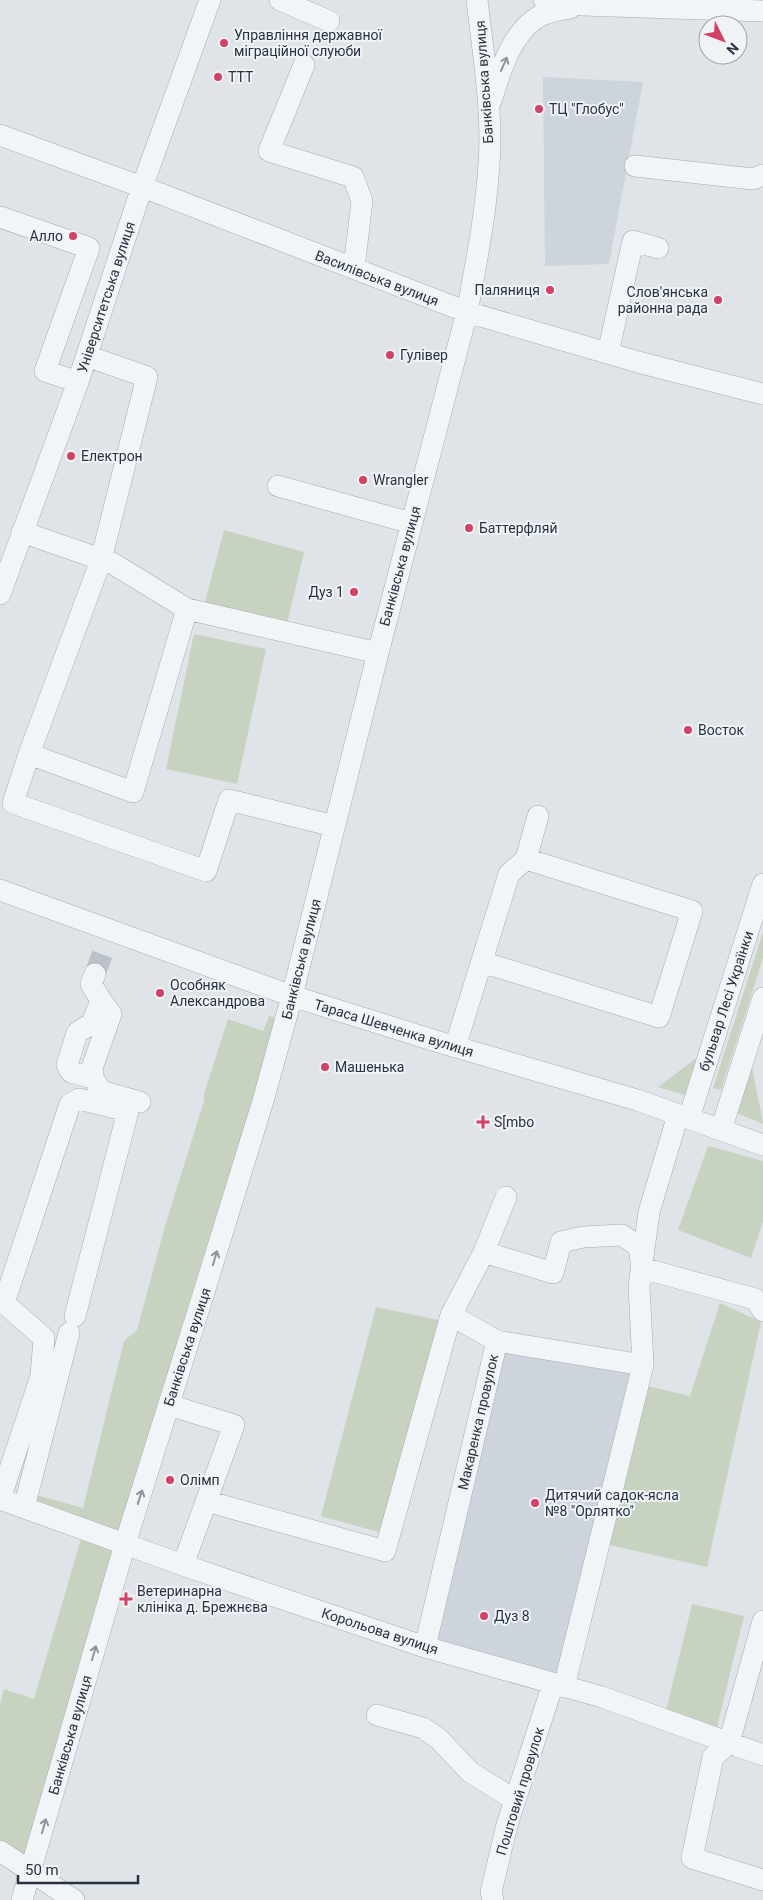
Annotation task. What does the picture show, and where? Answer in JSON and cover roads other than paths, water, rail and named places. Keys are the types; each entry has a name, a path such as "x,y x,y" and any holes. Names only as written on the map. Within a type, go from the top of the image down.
{"street":[{"name":"Університетська вулиця","path":"0,594 78,382 142,187 210,0"},
{"path":"280,0 330,22"},
{"name":"Банківська вулиця","path":"22,1900 125,1544 260,1110 292,996 411,524 467,312 477,257 489,164 488,110 477,0"},
{"path":"544,0 582,5 763,11"},
{"path":"488,110 511,47 525,27 540,16 582,5"},
{"path":"304,65 269,151 353,176 362,201 354,268"},
{"name":"Василівська вулиця","path":"0,135 142,187 467,312 608,353 763,394"},
{"path":"635,166 753,179 763,174"},
{"path":"0,217 89,248 45,371 78,382"},
{"path":"608,353 633,241 658,248"},
{"path":"87,356 147,378 101,560 29,754 13,803 206,871 229,800 334,826"},
{"path":"278,486 411,524"},
{"path":"22,532 112,563 187,609 378,653"},
{"path":"29,754 134,792 187,609"},
{"path":"455,1047 509,874 526,859 538,816"},
{"path":"482,962 659,1017 692,911 526,859"},
{"name":"бульвар Лесі Українки","path":"683,1117 763,884"},
{"name":"Тараса Шевченка вулиця","path":"0,890 108,937 455,1047 637,1100 763,1145"},
{"path":"95,974 91,984 99,997 100,1003 92,1022 77,1033 67,1065 71,1072 93,1078 102,1090 140,1102"},
{"path":"721,1130 763,998"},
{"path":"0,1499 41,1376 44,1338 2,1302 70,1104 79,1099 128,1111 24,1508"},
{"path":"558,1685 643,1365 639,1286 649,1212 683,1117"},
{"path":"206,1501 384,1551 451,1316 484,1252 506,1197"},
{"path":"484,1252 553,1273 561,1242 583,1237 622,1235 639,1247 642,1268"},
{"path":"642,1268 755,1299 763,1311"},
{"path":"451,1316 497,1341"},
{"name":"Макаренка провулок","path":"425,1647 497,1341 643,1365"},
{"path":"169,1405 234,1425 183,1564"},
{"name":"Корольова вулиця","path":"0,1499 425,1647 602,1697 763,1755"},
{"path":"763,1620 729,1743 713,1757 692,1858 763,1880"},
{"name":"Поштовий провулок","path":"493,1900 491,1892 507,1825 558,1685"},
{"path":"377,1715 423,1728 439,1739 470,1772 515,1800"},
{"path":"0,1851 74,1900"}],"tunnel":[{"path":"95,974 106,944"}],"place":[{"name":"Управління державної міграційної слуюби","path":"224,43"},
{"name":"ТТТ","path":"218,77"},
{"name":"ТЦ \"Глобус\"","path":"539,109"},
{"name":"Алло","path":"73,236"},
{"name":"Паляниця","path":"550,290"},
{"name":"Слов'янська районна рада","path":"718,300"},
{"name":"Гулівер","path":"390,355"},
{"name":"Електрон","path":"71,456"},
{"name":"Wrangler","path":"363,480"},
{"name":"Баттерфляй","path":"469,528"},
{"name":"Дуз 1","path":"354,592"},
{"name":"Восток","path":"688,730"},
{"name":"Особняк Александрова","path":"160,993"},
{"name":"Машенька","path":"325,1067"},
{"name":"S[mbo","path":"483,1122"},
{"name":"Олімп","path":"170,1480"},
{"name":"Дитячий садок-ясла №8 \"Орлятко\"","path":"535,1503"},
{"name":"Ветеринарна клініка д. Брежнєва","path":"126,1599"},
{"name":"Дуз 8","path":"484,1616"}]}
